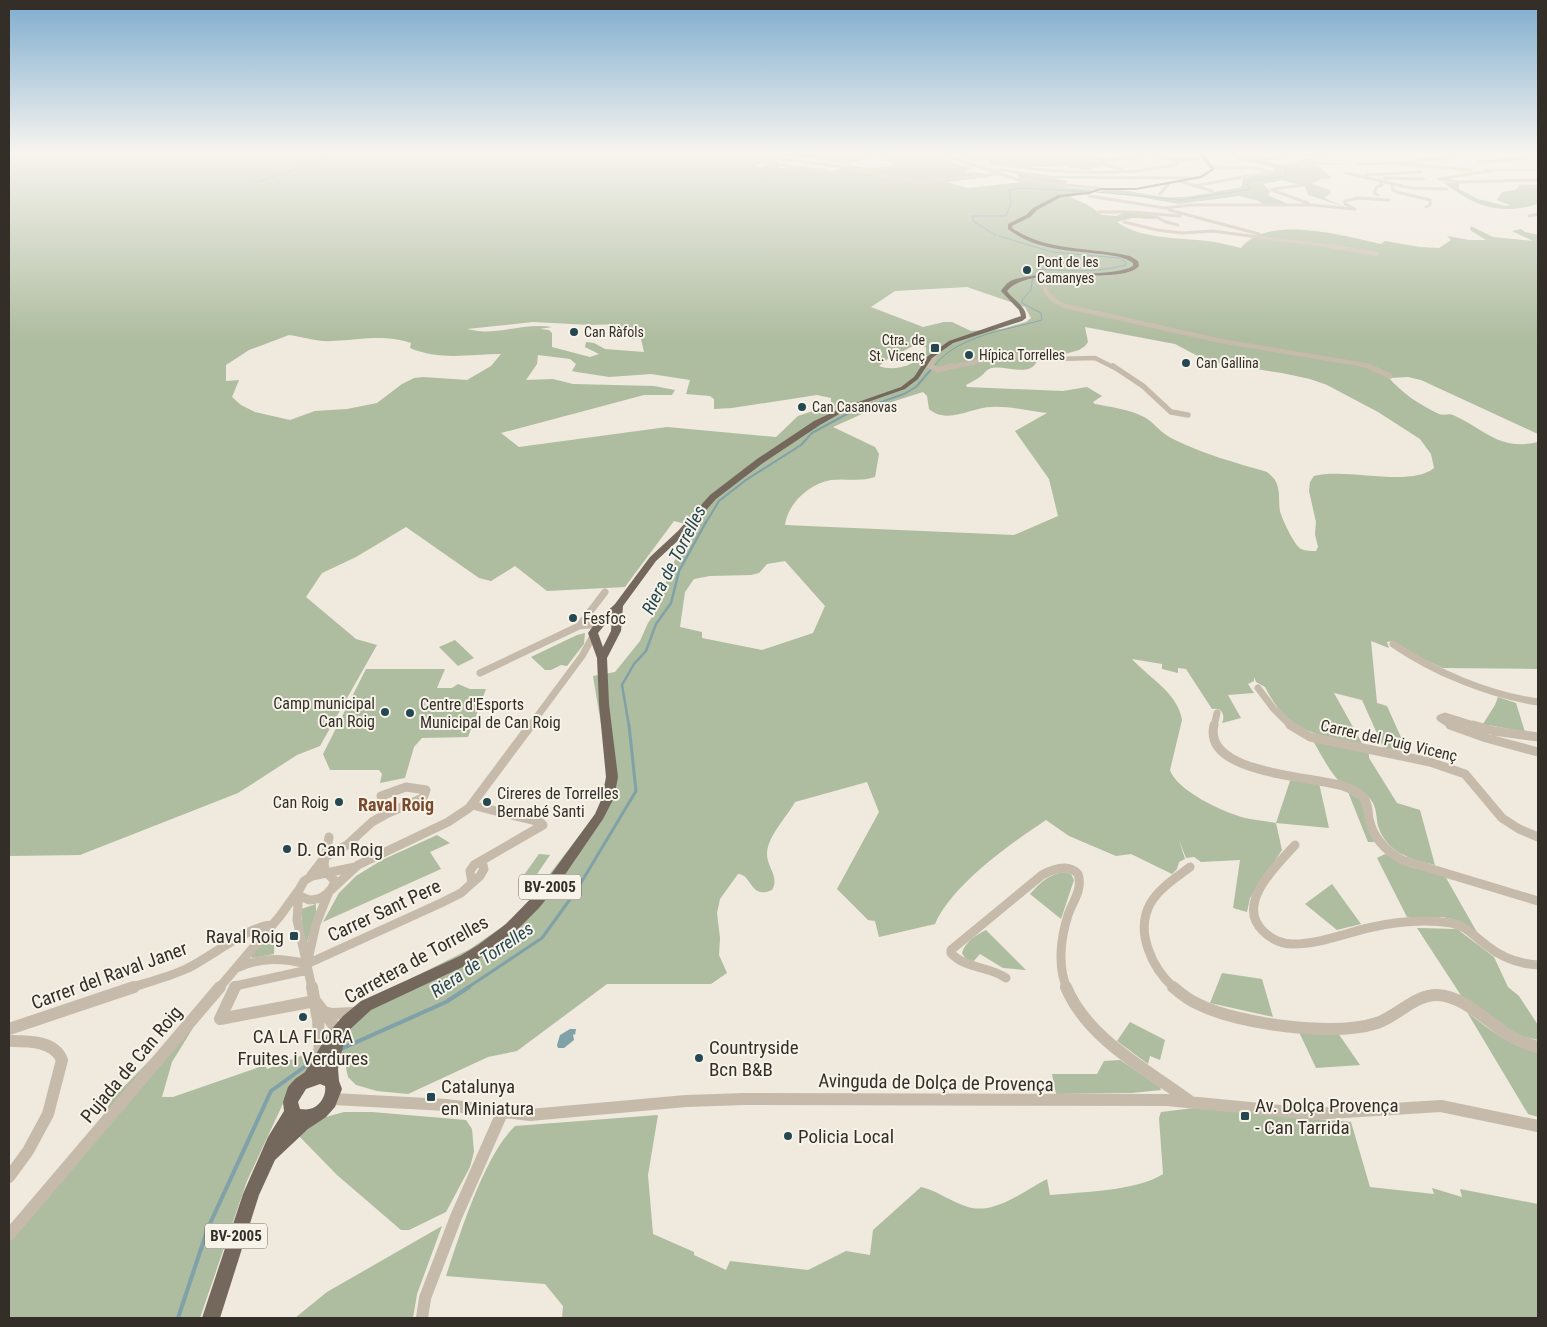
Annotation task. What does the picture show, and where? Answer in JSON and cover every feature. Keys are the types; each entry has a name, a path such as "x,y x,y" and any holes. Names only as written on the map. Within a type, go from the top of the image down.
{"main road":[{"name":"Carretera de Torrelles","path":"211,1318 242,1218 268,1157 292,1112 290,1105 294,1092 310,1079 325,1047 356,1012 385,996 460,962 501,937 536,905 602,811 612,785 612,760 604,704 599,634 653,559 681,533 705,504 718,492 760,461 822,420 846,408 892,393 908,385 916,378 933,354 956,340 1010,325 1022,319 1023,311 1006,296 1004,291 1011,282 1032,277 1113,273 1130,270 1136,266 1134,260 1127,257 1041,243 1025,237 1010,228 1011,223 1028,216"},
{"name":"Carretera de Torrelles","path":"599,634 616,629 618,606"},
{"path":"599,634 608,621 616,623"},
{"name":"Carretera de Torrelles","path":"599,634 602,658"},
{"name":"Carretera de Torrelles","path":"268,1157 310,1117 322,1112 332,1099 334,1089 331,1081 331,1069 339,1032"},
{"path":"310,1079 324,1077 331,1081"},
{"path":"292,1112 299,1117 310,1117"}],"street":[{"path":"1153,216 1178,225"},
{"path":"1176,216 1197,218"},
{"path":"1190,216 1226,224 1278,240"},
{"path":"1124,222 1166,231 1212,231 1278,240 1299,240 1377,254"},
{"path":"1044,276 1042,281 1044,292 1052,300 1065,306 1214,340 1365,365 1390,376"},
{"path":"933,354 935,358 929,365 933,369 1009,355 1054,358 1081,356 1095,358 1106,362 1144,386 1171,412 1188,415"},
{"path":"480,673 579,626 605,592"},
{"path":"588,614 589,620 599,634"},
{"path":"579,626 599,634"},
{"path":"571,630 586,628 599,634"},
{"path":"310,876 358,865 454,819 472,805 599,634"},
{"path":"1393,644 1407,654 1483,690 1518,700 1538,702"},
{"name":"Carrer del Puig Vicenç","path":"1258,688 1273,708 1292,727 1310,737 1430,762 1465,774 1502,818 1519,830 1538,837"},
{"path":"1217,713 1212,737 1216,748 1226,758 1240,764 1316,779 1355,790 1366,800 1370,822 1379,840 1396,857 1538,901"},
{"path":"1538,737 1504,733 1442,716 1440,718 1448,724 1470,732 1538,752"},
{"path":"320,1058 315,1001 308,967 301,950 297,907 298,893 302,883 325,857 348,844 372,822 423,798 426,790 406,787 383,794 381,796 388,813"},
{"name":"Carrer Sant Pere","path":"315,1001 220,1019 236,986 308,967 450,899 461,893 472,883 470,869 543,825 540,822 472,805"},
{"path":"308,967 316,924 334,881 327,873 324,864 329,837"},
{"path":"1295,845 1271,874 1253,905 1252,913 1259,927 1275,940 1294,944 1308,943 1392,924 1452,923 1463,928 1488,947 1507,958 1520,963 1538,965"},
{"path":"298,893 310,900 320,899 358,865"},
{"path":"1190,867 1152,899 1144,929 1154,965 1181,993 1198,1004 1230,1016 1267,1022 1307,1027 1363,1026 1381,1022 1424,996 1449,996 1464,1003 1517,1041 1538,1047"},
{"path":"1006,978 993,969 956,959 950,953 951,950 1042,875 1059,868 1073,870 1078,874 1080,883 1067,920 1062,951 1062,972 1070,999 1087,1020 1116,1048 1191,1102"},
{"name":"Pujada de Can Roig","path":"9,1235 298,893"},
{"name":"Pujada de Can Roig","path":"280,916 310,900"},
{"name":"Carrer del Raval Janer","path":"9,1029 186,969 235,940 266,925 272,926"},
{"path":"234,970 247,963 276,957 308,967"},
{"path":"315,1001 339,1032"},
{"path":"324,1012 337,1014 356,1012"},
{"path":"9,1042 44,1044 59,1053 62,1060 48,1114 28,1151 9,1177"},
{"name":"Avinguda de Dolça de Provença","path":"332,1099 446,1105 530,1115 686,1101 744,1099 1160,1100 1313,1114 1441,1106 1538,1126"},
{"path":"422,1318 425,1298 446,1244 502,1113"}],"green space":[{"path":"9,216 1154,216 1161,219 1132,218 1117,222 1128,228 1152,235 1203,240 1241,248 1253,238 1269,232 1287,230 1328,233 1381,244 1385,241 1439,248 1451,240 1447,236 1469,240 1486,240 1470,230 1471,226 1493,237 1533,241 1512,231 1521,229 1538,235 1538,434 1421,380 1408,377 1389,378 1412,399 1425,407 1439,414 1453,415 1493,438 1513,444 1538,442 1538,669 1443,668 1405,651 1392,641 1387,642 1389,648 1371,641 1377,703 1387,706 1408,753 1384,749 1362,700 1334,693 1363,745 1305,730 1284,714 1265,687 1256,682 1254,677 1254,681 1248,684 1254,693 1228,695 1241,718 1222,723 1222,712 1218,709 1212,709 1186,669 1178,668 1178,673 1162,669 1162,664 1132,659 1162,686 1179,710 1182,720 1170,770 1174,778 1191,793 1213,806 1245,818 1276,823 1282,850 1250,898 1247,912 1233,908 1240,860 1201,862 1194,857 1186,858 1179,840 1185,859 1179,862 1177,869 1172,874 1131,854 1116,856 1069,836 1046,820 983,866 968,880 943,909 935,924 879,937 875,921 868,920 837,889 879,812 867,782 795,802 774,833 768,846 767,858 774,876 772,890 759,892 743,875 738,874 720,899 717,913 720,938 719,955 727,973 711,984 607,984 517,1051 488,1057 408,1094 377,1091 356,1085 348,1077 346,1068 347,1057 307,1071 294,1080 247,1181 200,1318 9,1318 9,1233 103,1117 112,1099 188,1021 193,1028 172,1062 162,1097 173,1097 265,1065 267,1069 303,1055 308,1055 352,1008 470,949 502,927 526,905 598,811 608,786 607,761 593,676 615,672 640,641 648,623 660,605 668,575 693,526 674,521 625,587 547,591 515,566 491,581 479,578 406,527 356,557 322,573 306,597 356,639 377,645 320,746 297,755 238,793 80,855 9,856","holes":["967,287 1025,307 1031,318 1026,322 1002,329 971,331 952,322 923,327 871,307 895,291","533,322 591,325 618,324 619,331 629,339 641,339 644,352 605,349 594,343 586,342 585,347 599,354 590,357 552,347 552,333 549,330 540,329 552,327 530,326 499,331 467,329","1085,327 1175,344 1209,362 1282,373 1327,385 1378,412 1420,439 1431,454 1434,468 1423,474 1410,476 1343,474 1314,476 1310,482 1309,491 1316,522 1315,534 1318,547 1316,551 1307,551 1298,547 1289,532 1280,511 1277,484 1267,472 1220,458 1186,445 1170,437 1148,419 1138,414 1095,404 1093,402 1102,396 1087,387 1063,391 967,387 966,385 989,369 1022,370 1028,369 1037,361 1063,360 1065,354 1079,350 1088,342","289,335 327,341 372,338 400,340 411,343 410,348 444,356 501,354 491,366 467,380 414,378 402,384 377,403 347,409 315,411 290,420 255,412 241,405 232,397 239,380 226,381 226,365 249,350","913,346 926,347 926,352 922,357 905,366 898,368 879,366 886,360","538,355 570,359 576,364 572,371 577,372 609,377 651,374 690,380 686,394 710,396 714,399 714,409 817,395 831,398 831,403 798,416 776,437 667,427 519,447 501,433 644,395 672,395 675,390 654,386 573,384 553,379 526,380 537,364","923,392 927,396 929,409 936,414 952,415 992,407 1047,413 1015,431 1049,479 1058,516 1014,535 785,525 790,509 795,502 815,486 831,480 875,477 879,454 875,447 833,427 882,405","785,561 825,606 813,633 762,650 702,638 702,632 680,627 685,592 694,579 710,576 751,575 759,573 767,564"]},
{"path":"585,633 584,644 567,666 561,665 551,670 545,670 531,657 577,635"},
{"path":"455,640 474,658 458,666 439,647"},
{"name":"Centre d'Esports Municipal de Can Roig","path":"366,669 445,669 437,688 452,688 458,684 470,689 486,689 468,737 422,738 414,747 405,778 380,783 382,774 379,770 330,770 323,754"},
{"path":"1498,697 1516,703 1525,732 1483,724"},
{"path":"1313,741 1369,753 1369,758 1397,803 1420,810 1435,865 1408,857 1393,849 1387,843 1378,826 1375,809 1371,800 1365,794 1338,780"},
{"path":"1291,778 1319,783 1329,828 1276,823"},
{"path":"1348,792 1361,800 1375,842 1368,842"},
{"path":"437,835 450,843 430,852 441,869 323,922 339,893 356,876 382,860"},
{"path":"539,854 550,855 531,883 521,879"},
{"path":"1385,854 1410,867 1445,876 1478,934 1456,920 1443,917 1407,917 1377,858"},
{"path":"1065,872 1071,874 1074,880 1061,919 1030,894 1046,879"},
{"path":"1332,884 1361,924 1337,930 1305,904"},
{"path":"316,904 316,912 304,952 301,909"},
{"path":"275,928 274,954 252,958 251,956"},
{"path":"1417,928 1457,929 1494,957 1508,987 1519,996 1538,1025 1538,1040 1517,1035 1462,997"},
{"path":"986,930 1026,970 1003,968 980,954 973,962 965,958 962,953 968,942"},
{"path":"1222,973 1262,979 1273,1017 1210,1003"},
{"path":"1467,1012 1500,1036 1538,1053 1538,1117 1528,1114"},
{"path":"1130,1022 1165,1040 1160,1060 1150,1056 1148,1064 1117,1041"},
{"path":"1299,1032 1338,1033 1360,1065 1316,1068"},
{"path":"1120,1060 1160,1087 1161,1090 1132,1093 1056,1094 1052,1074 1097,1074 1104,1061"},
{"path":"1194,1108 1351,1122 1370,1187 1434,1194 1432,1188 1462,1197 1460,1189 1538,1204 1538,1318 562,1318 563,1306 545,1284 446,1276 474,1196 483,1176 493,1156 515,1126 658,1115 648,1175 653,1234 694,1252 694,1255 726,1270 730,1261 808,1270 846,1251 870,1255 873,1230 921,1187 962,1205 978,1209 998,1205 1047,1179 1050,1195 1109,1190 1152,1180 1163,1174 1159,1118 1161,1112"},
{"path":"344,1112 372,1112 466,1120 472,1129 474,1152 470,1167 446,1212 409,1230 401,1230 337,1175 299,1136 322,1118"},
{"path":"442,1226 417,1294 413,1318 295,1318 327,1292"}],"water":[{"path":"570,1029 576,1029 575,1035 573,1034 574,1040 564,1048 558,1048 560,1035"}],"waterway":[{"name":"Riera de Torrelles","path":"996,235 974,222 972,216 1006,216"},
{"name":"Riera de Torrelles","path":"933,368 942,357 967,341 1042,320 1041,313 1022,303 1022,300 1031,290 1033,275 1038,269 1071,271 1115,268 1126,265 1126,262 1119,258 1052,252 999,236"},
{"name":"Riera de Torrelles","path":"705,524 719,501 746,480 801,445 812,433 847,414 904,394 916,387 934,366"},
{"name":"Riera de Torrelles","path":"629,726 622,685 634,664 646,651 656,624 671,603 679,571 706,522"},
{"name":"Riera de Torrelles","path":"467,988 542,938 576,891 636,791 629,725"},
{"name":"Riera de Torrelles","path":"341,1049 446,1002 469,987"},
{"name":"Riera de Torrelles","path":"178,1318 208,1228 271,1091 310,1063"}],"place":[{"name":"Pont de les Camanyes","path":"1027,270"},
{"name":"Can Ràfols","path":"574,332"},
{"name":"Ctra. de St. Vicenç","path":"935,348"},
{"name":"Hípica Torrelles","path":"969,355"},
{"name":"Can Gallina","path":"1186,363"},
{"name":"Can Casanovas","path":"802,407"},
{"name":"Fesfoc","path":"573,618"},
{"name":"Camp municipal Can Roig","path":"385,712"},
{"name":"Centre d'Esports Municipal de Can Roig","path":"410,713"},
{"name":"Can Roig","path":"339,802"},
{"name":"Cireres de Torrelles Bernabé Santi","path":"487,802"},
{"name":"D. Can Roig","path":"287,849"},
{"name":"Raval Roig","path":"294,936"},
{"name":"CA LA FLORA Fruites i Verdures","path":"303,1017"},
{"name":"Countryside Bcn B&B","path":"699,1058"},
{"name":"Catalunya en Miniatura","path":"431,1097"},
{"name":"Av. Dolça Provença - Can Tarrida","path":"1245,1116"},
{"name":"Policia Local","path":"788,1136"}],"district":[{"name":"Raval Roig","path":"396,805"}]}
